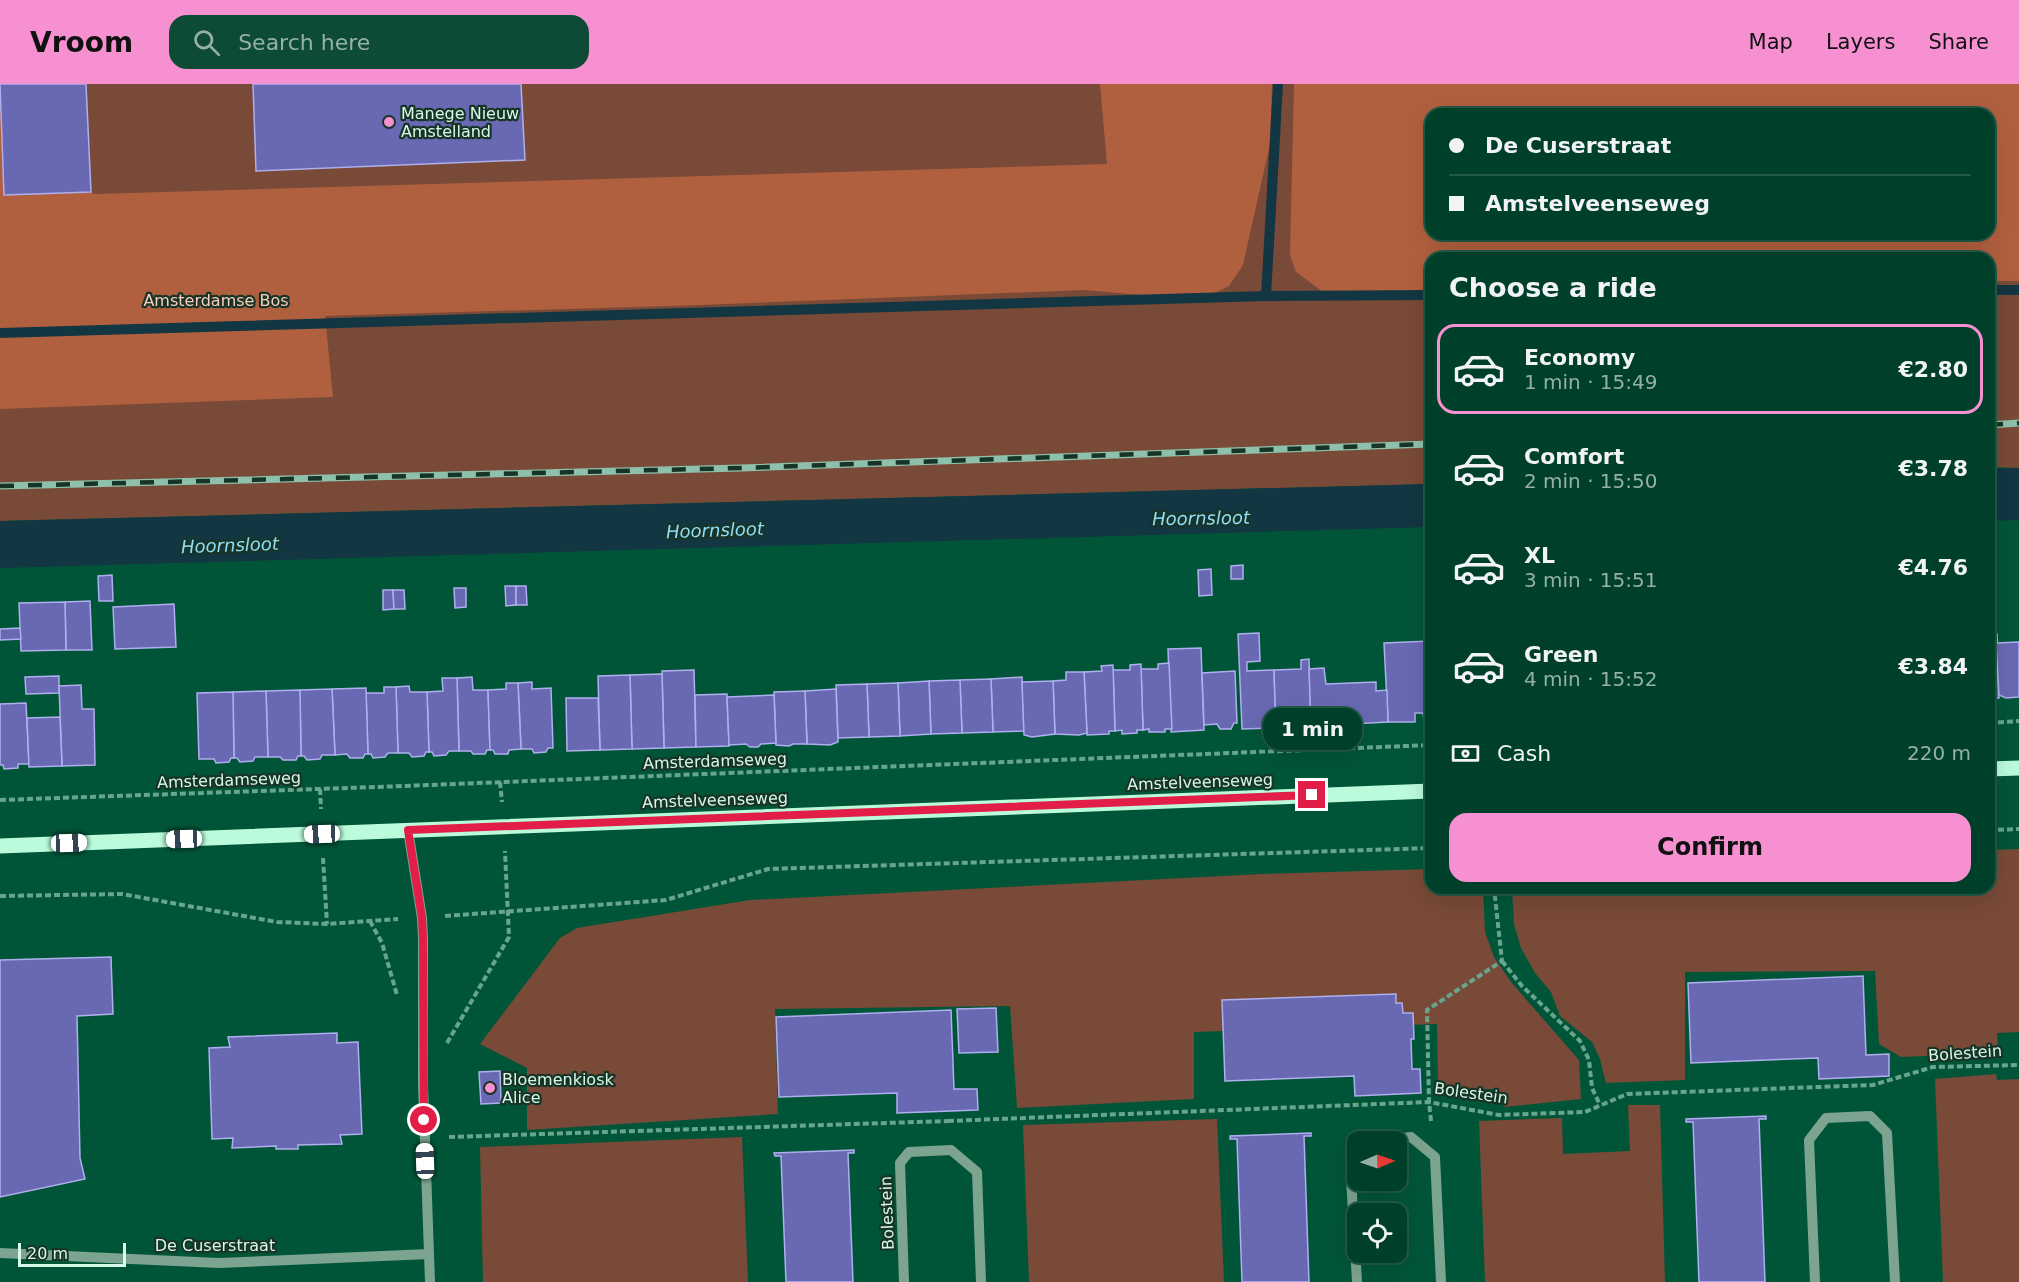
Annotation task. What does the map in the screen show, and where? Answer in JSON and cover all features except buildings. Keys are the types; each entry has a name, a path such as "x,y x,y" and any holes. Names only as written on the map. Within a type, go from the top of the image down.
{"main road":[{"path":"1995,769 2019,768"},
{"name":"Amstelveenseweg","path":"0,846 1425,791"}],"street":[{"path":"408,830 422,918 424,1138 430,1282"},
{"path":"1815,1282 1809,1140 1826,1118 1870,1116 1887,1133 1895,1282"},
{"path":"1407,1137 1411,1137 1435,1157 1441,1282"},
{"path":"951,1150 977,1172 981,1282"},
{"name":"Bolestein","path":"904,1282 900,1163 909,1152 951,1150"},
{"path":"1352,1191 1357,1282"},
{"name":"De Cuserstraat","path":"0,1253 219,1263 429,1254"}],"path":[{"path":"1995,723 2019,722"},
{"name":"Amsterdamseweg","path":"0,800 1425,745"},
{"path":"446,1046 509,937 500,782"},
{"path":"1995,830 2019,829"},
{"path":"0,896 122,894 287,922 327,924 666,900 768,869 1425,848"},
{"path":"1495,894 1502,961 1522,986 1580,1041 1589,1059 1592,1088 1600,1105"},
{"path":"1435,1157 1429,1102 1426,1010 1502,961"},
{"name":"Bolestein","path":"424,1138 1429,1102 1499,1115 1585,1112 1627,1094 1873,1085 1933,1067 2019,1065"},
{"path":"948,1121 951,1150"}],"green space":[{"name":"Amsterdamse Bos","path":"0,84 2019,84 2019,468 1995,467 1995,252 1425,252 1425,484 0,521"},
{"path":"0,84 17,183 97,194 1107,164 1100,84 1272,84 1270,144 1243,265 1229,286 1200,300 1085,290 701,305 325,316 333,397 0,409"},
{"path":"1294,84 2019,84 2019,281 1995,281 1995,252 1425,252 1425,294 1384,297 1323,292 1296,272 1290,255"},
{"path":"2019,849 2019,1032 1997,1033 1998,1053 1901,1057 1879,1044 1875,971 1685,972 1685,1080 1606,1083 1600,1059 1592,1042 1560,1016 1551,992 1535,973 1521,948 1514,924 1512,894 1995,894 1995,850"},
{"path":"1425,869 1425,894 1483,894 1485,932 1494,957 1511,982 1579,1060 1581,1099 1504,1107 1498,1089 1438,1089 1437,1024 1194,1032 1194,1099 1017,1108 1010,1006 775,1009 778,1114 527,1130 527,1068 480,1044 560,938 577,928 750,900 1262,874"},
{"path":"1996,1074 1997,1080 2019,1079 2019,1282 1943,1282 1935,1079"},
{"path":"1628,1105 1660,1105 1665,1282 1485,1282 1479,1121 1562,1118 1563,1154 1630,1151"},
{"path":"1217,1119 1224,1282 1029,1282 1023,1125"},
{"path":"742,1137 748,1282 483,1282 480,1147"}],"water":[{"path":"2019,468 2019,520 1995,521 1995,469"},
{"name":"Hoornsloot","path":"1425,484 1425,527 0,568 0,521"}],"waterway":[{"path":"1266,296 1278,84"},
{"path":"1995,290 2019,290"},
{"path":"0,333 1266,296 1425,295"}],"railway":[{"path":"1995,425 2019,423"},
{"path":"0,486 741,468 1425,444"}],"place":[{"name":"Manege Nieuw Amstelland","path":"389,122"},
{"name":"Bloemenkiosk Alice","path":"490,1088"}],"route":[{"path":"424,1120 422,918 408,830 1312,795"}]}
